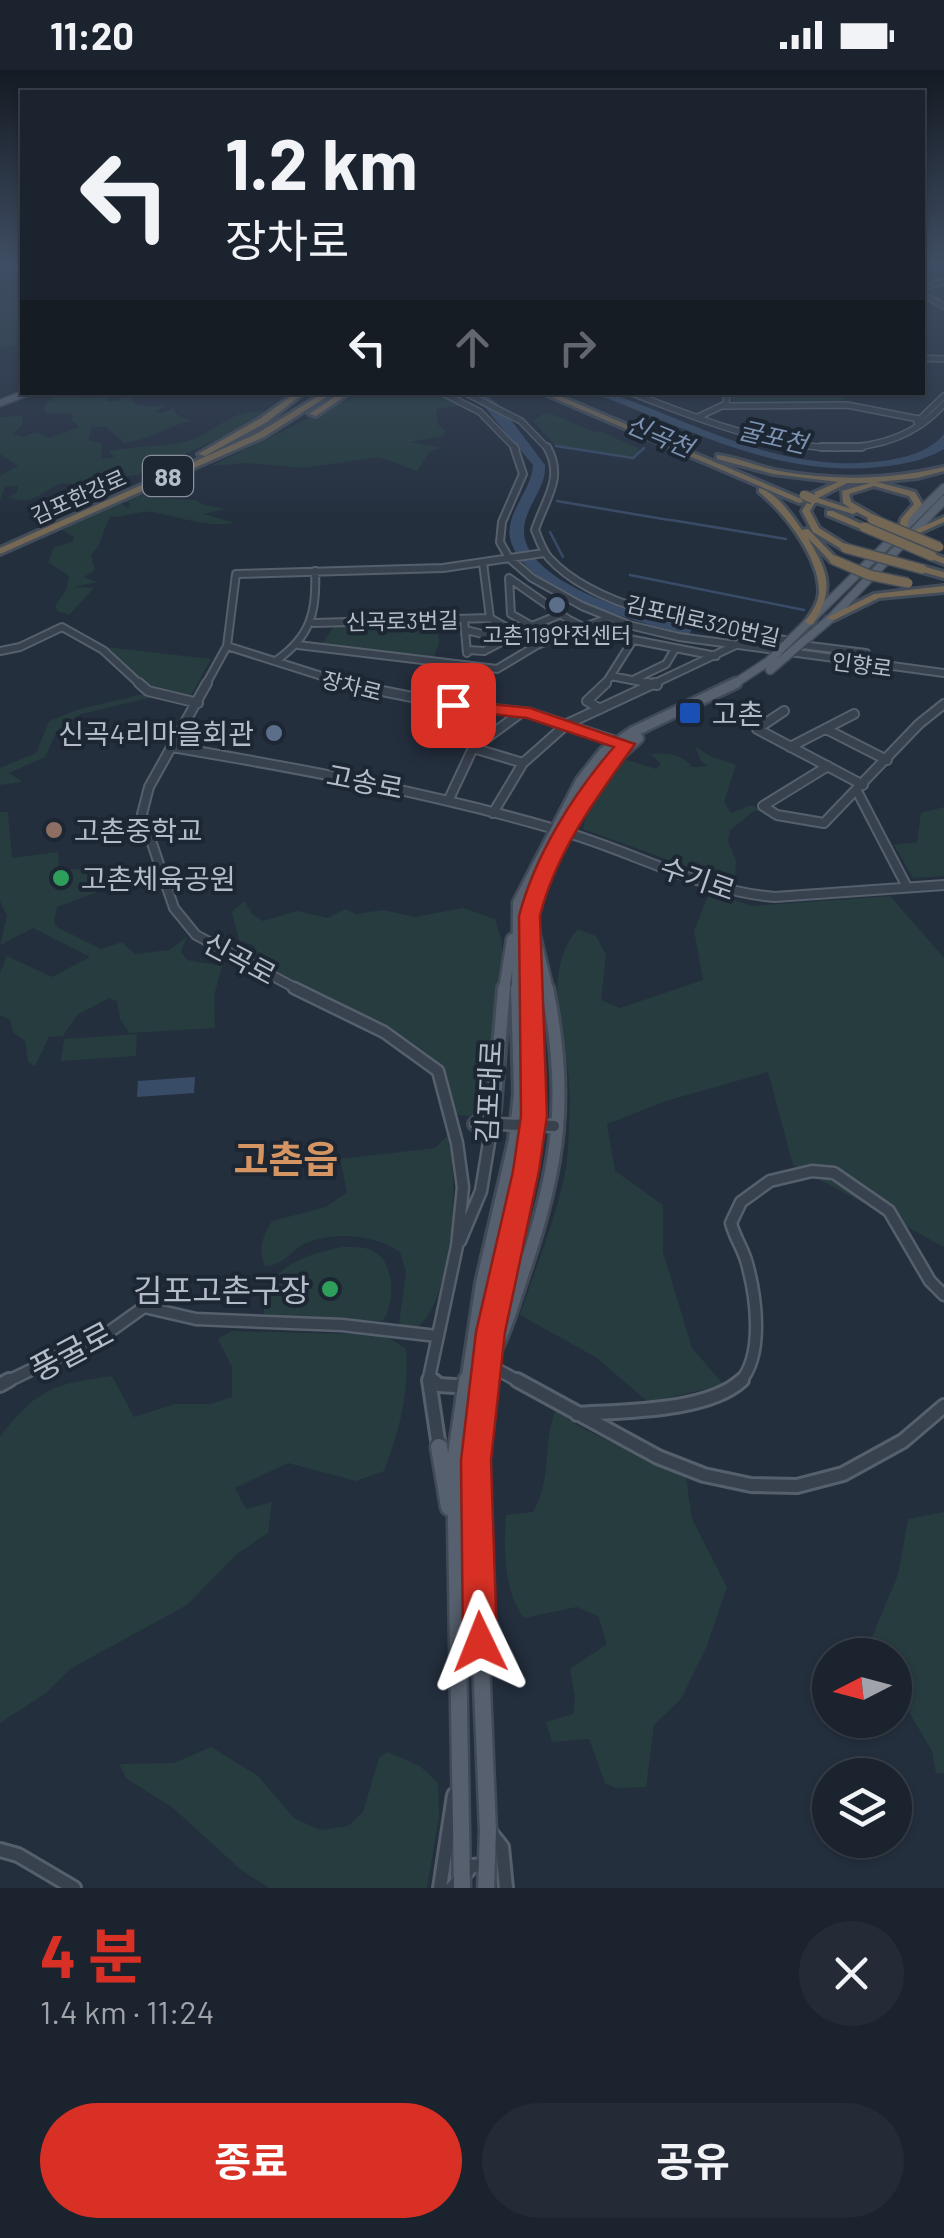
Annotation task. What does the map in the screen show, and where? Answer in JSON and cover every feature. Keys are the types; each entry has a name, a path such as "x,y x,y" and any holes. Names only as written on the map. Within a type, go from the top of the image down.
{"highway":[{"path":"142,482 226,441 297,395"},
{"name":"김포한강로","path":"0,549 258,433 322,395"},
{"name":"김포한강로","path":"0,549 270,431 323,395"},
{"path":"122,495 252,446 343,395"},
{"path":"550,395 807,500 912,534 940,552"},
{"path":"562,395 696,449 807,500"},
{"path":"696,449 782,473 880,478"},
{"path":"708,460 763,490 834,560 869,575 944,586"},
{"path":"944,469 830,487 807,506 812,526 845,548 944,575"},
{"path":"912,534 905,519 918,504 912,494 874,484 845,492 847,503 872,522 940,552"},
{"path":"784,507 822,582 822,601 810,622"},
{"path":"912,534 944,519"},
{"path":"831,618 877,596 944,586"}],"main road":[{"name":"김포대로","path":"797,643 810,622 912,534 944,488"},
{"name":"김포대로","path":"486,1888 488,1830 474,1493 490,1332 532,1138 536,1051 530,916 537,886 588,770 604,752 756,679 831,618 944,500"},
{"path":"602,736 604,752"},
{"name":"김포대로","path":"459,1883 462,1733 454,1536 456,1462 482,1283 509,1176 518,1114 520,1050 515,925 526,881 622,743"},
{"path":"487,1364 501,1339 544,1202 557,1126 560,1073 530,916"},
{"path":"475,1124 494,1119 506,962 515,925"},
{"path":"439,1447 454,1536"}],"street":[{"path":"448,395 482,410 521,460 522,480 500,529 500,541 512,558 540,582 606,619 640,629 696,631 730,641"},
{"path":"471,395 508,410 554,461 556,470 536,526 542,554 512,558"},
{"path":"640,395 764,438 813,446 880,442 919,424 944,402"},
{"path":"697,416 724,403 726,395"},
{"path":"726,395 740,404"},
{"path":"723,406 726,395"},
{"path":"697,416 740,404 850,406 919,424"},
{"name":"김포대로320번길","path":"542,554 609,596 696,631 866,653 867,666"},
{"name":"신곡로","path":"439,1447 428,1378 457,1246 463,1186 457,1143 438,1071 366,1023 213,947 186,925 170,898 142,814 149,786 227,646 236,574 443,568 512,558"},
{"name":"신곡로3번길","path":"483,563 490,618"},
{"path":"278,660 298,644 314,623 315,572"},
{"path":"559,615 532,626 512,614 507,578 583,629 716,656"},
{"path":"487,592 528,590"},
{"name":"신곡로3번길","path":"314,623 490,618 536,645"},
{"path":"462,665 468,650 464,619"},
{"path":"298,644 497,670 536,645 606,619"},
{"name":"신곡로3번길","path":"468,650 484,651 532,626"},
{"path":"0,651 20,647 62,627 103,650 148,691 198,703"},
{"path":"601,709 586,703 612,676 640,629"},
{"path":"466,630 502,639"},
{"name":"인향로","path":"730,641 867,666 944,672"},
{"path":"493,813 523,764 567,724 740,643"},
{"name":"장차로","path":"227,646 388,694 522,712 622,743"},
{"path":"633,680 666,664 676,649"},
{"path":"612,676 657,685"},
{"path":"417,720 447,704"},
{"path":"828,766 763,803 777,815 820,824 860,788 924,719 944,704"},
{"path":"784,711 756,726 860,788 907,886"},
{"path":"449,799 474,748 522,712"},
{"path":"790,747 854,714"},
{"path":"826,729 887,760"},
{"name":"고송로","path":"172,747 338,775 449,799 560,832"},
{"path":"474,748 523,764"},
{"name":"수기로","path":"560,832 749,895 775,897 944,885"},
{"path":"449,1111 460,1121 475,1124 488,1146"},
{"path":"457,1246 481,1191 494,1119 557,1126"},
{"path":"457,1143 462,1131 475,1124"},
{"path":"577,1414 692,1403 742,1381 751,1365 753,1308 745,1254 731,1223 741,1202 776,1179 820,1170 853,1183 897,1221 930,1281 944,1295"},
{"name":"풍굴로","path":"0,1385 109,1332 144,1307 196,1319 342,1325 437,1336"},
{"path":"487,1364 690,1470 771,1488 820,1481 850,1471 879,1451 898,1444 916,1425 944,1406"},
{"path":"428,1378 439,1385 484,1388"},
{"path":"440,1888 462,1733"},
{"path":"488,1830 502,1847 506,1888"},
{"path":"0,1850 28,1861 74,1888"},
{"path":"459,1883 472,1866 487,1865"}],"green space":[{"path":"53,395 106,397 110,402 129,396 135,404 168,404 154,412 174,408 176,414 192,421 124,443 106,427 92,427 88,440 102,444 101,459 115,457 109,451 187,441 243,413 266,412 234,432 138,475 110,478 83,495 76,492 81,484 68,484 28,500 8,497 17,493 18,486 5,487 0,500 0,476 18,466 0,454 0,417 22,416 23,424 13,434 22,437 37,432 49,438 80,427 71,420 73,414 47,413 43,408"},
{"path":"357,395 436,395 464,405 436,409 438,425 446,431 443,436 411,442 441,448 429,452 417,471 379,457 304,468 247,463 211,466"},
{"path":"730,395 842,395 844,403 741,403 731,400"},
{"path":"546,412 640,449 633,457 555,445 533,421"},
{"path":"160,485 176,488 149,498 197,500 226,509 204,514 235,523 204,523 148,512 111,517 113,513 91,555 95,570 84,577 97,582 74,587 94,588 69,615 58,611 55,606 67,588 69,576 48,562 54,547 72,542 74,537 62,530 116,500 128,508 131,504 120,499"},
{"path":"436,621 439,643 433,659 321,646 336,623"},
{"path":"105,647 211,659 190,697 153,690"},
{"path":"144,694 153,697 81,714 57,731 45,757 9,773 23,782 0,785 0,768 36,753 49,721 80,709"},
{"path":"695,746 736,765 724,802 731,813 752,805 763,811 754,811 730,830 728,842 736,860 735,884 583,829 598,791 624,759 656,769 661,764 651,754 669,754 684,759 692,767 708,766 701,761"},
{"path":"944,807 944,876 913,878 894,845 917,842 921,813"},
{"path":"0,812 8,812 12,858 58,852 59,871 100,867 119,884 57,907 57,927 101,949 122,942 135,954 170,950 187,936 181,952 187,960 222,966 214,996 215,1028 129,1033 120,1019 117,1001 109,998 77,1015 63,1036 49,1037 35,1066 28,1062 25,1041 13,1032 10,1020 0,1015 0,973 7,956 52,977 90,957 33,928 0,945 7,916 0,901"},
{"path":"710,892 752,906 890,896 944,958 944,1247 793,1165 768,1072 666,1101 607,1124 615,1171 663,1205 663,1252 692,1348 724,1385 648,1402 597,1358 520,1315 557,1205 567,1160 570,1099 557,989 559,967 578,929 596,936 606,955 601,1000 620,1008 703,980 694,930"},
{"path":"244,901 253,915 263,921 297,911 328,918 345,909 356,914 383,910 415,917 463,908 495,919 502,942 502,965 488,1111 481,1117 458,1115 447,1075 431,1057 384,1026 252,960 255,946 239,940 232,912"},
{"path":"137,1034 136,1056 61,1061 64,1039"},
{"path":"447,1136 453,1209 445,1271 426,1318 413,1330 399,1324 406,1272 400,1252 390,1246 367,1239 329,1237 306,1243 282,1261 265,1266 262,1243 272,1221 326,1207 347,1192 340,1159 435,1148"},
{"name":"김포고촌구장","path":"342,1247 371,1250 382,1258 390,1275 391,1295 382,1321 268,1318 264,1314 269,1286 277,1275 300,1259"},
{"path":"231,1331 385,1335 406,1349 402,1411 384,1471 356,1481 288,1463 235,1488 246,1509 272,1502 268,1533 238,1553 187,1605 70,1669 46,1693 0,1723 0,1437 36,1399 60,1386 92,1379 112,1376 134,1417 175,1404 212,1404 232,1397 232,1367 218,1339"},
{"path":"556,1410 580,1427 686,1478 692,1519 727,1587 706,1648 681,1699 654,1725 646,1787 616,1788 605,1783 589,1739 552,1742 546,1722 573,1714 575,1698 570,1669 607,1644 598,1616 577,1607 524,1618 512,1595 505,1555 506,1515 533,1512 543,1486"},
{"path":"944,1512 944,1774 936,1773 932,1751 912,1717 912,1638 872,1638 898,1575 908,1519"},
{"path":"211,1747 258,1776 294,1818 320,1830 348,1826 363,1812 379,1758 388,1752 420,1766 438,1783 439,1816 427,1888 269,1888 240,1869 173,1808 127,1779 119,1764 174,1763"}],"water":[{"path":"475,395 486,395 502,408 545,465 524,532 530,551 545,568 567,583 621,608 693,628 689,634 586,603 536,575 519,557 510,538 511,520 533,465"},
{"path":"597,395 615,395 742,444 810,460 845,463 899,458 924,450 944,434 944,449 904,464 840,468 767,457"},
{"path":"195,1077 194,1093 137,1097 138,1081"}],"waterway":[{"name":"신곡천","path":"556,446 633,458 644,448"},
{"path":"557,501 669,520"},
{"path":"671,520 786,539"},
{"path":"550,532 563,557"},
{"path":"630,575 804,610"}],"place":[{"name":"고촌119안전센터","path":"557,605"},
{"name":"고촌","path":"690,713"},
{"name":"신곡4리마을회관","path":"274,733"},
{"name":"고촌중학교","path":"54,830"},
{"name":"고촌체육공원","path":"61,878"},
{"name":"김포고촌구장","path":"330,1289"}],"district":[{"name":"고촌읍","path":"286,1158"}],"route":[{"path":"453,705 530,713 626,744 599,773 537,886 530,916 528,944 536,1051 534,1116 526,1171 490,1332 476,1460 480,1642"}],"water label":[{"name":"굴포천","path":"773,436"}]}
